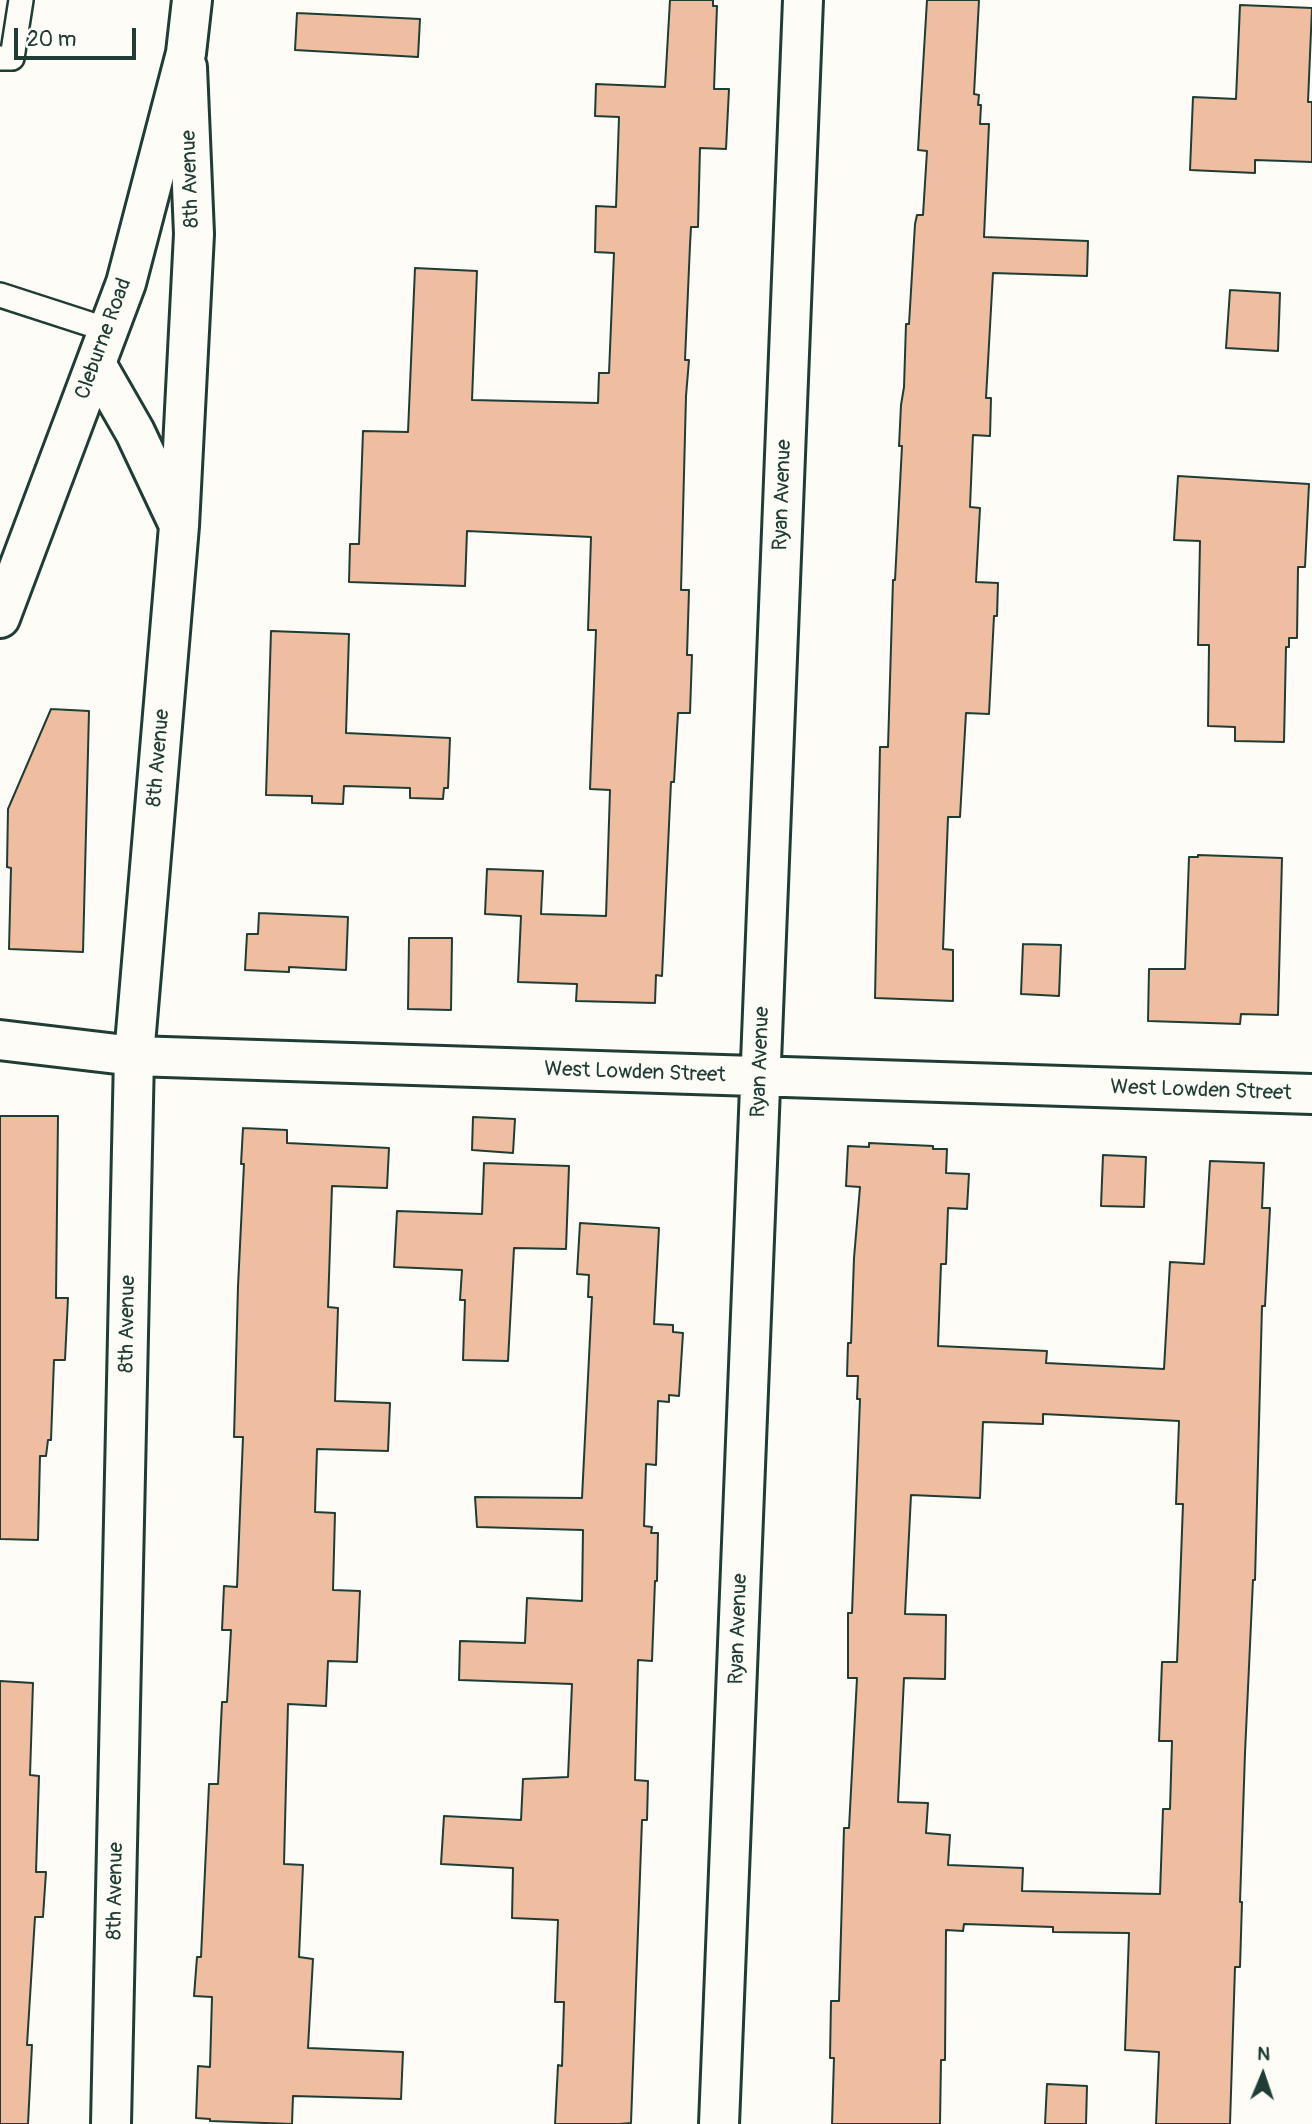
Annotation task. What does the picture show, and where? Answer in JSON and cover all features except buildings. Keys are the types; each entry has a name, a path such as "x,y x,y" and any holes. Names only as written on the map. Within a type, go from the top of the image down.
{"street":[{"name":"8th Avenue","path":"111,2124 134,1056 179,526 194,234 186,53 192,0"},
{"name":"Ryan Avenue","path":"719,2124 803,0"},
{"name":"Cleburne Road","path":"4,595 125,282 186,53"},
{"name":"8th Avenue","path":"102,347 135,432 179,526"},
{"name":"West Lowden Street","path":"0,1040 134,1056 1312,1094"}],"lane":[{"path":"0,58 12,58 20,0"},
{"path":"0,296 102,347"}]}
